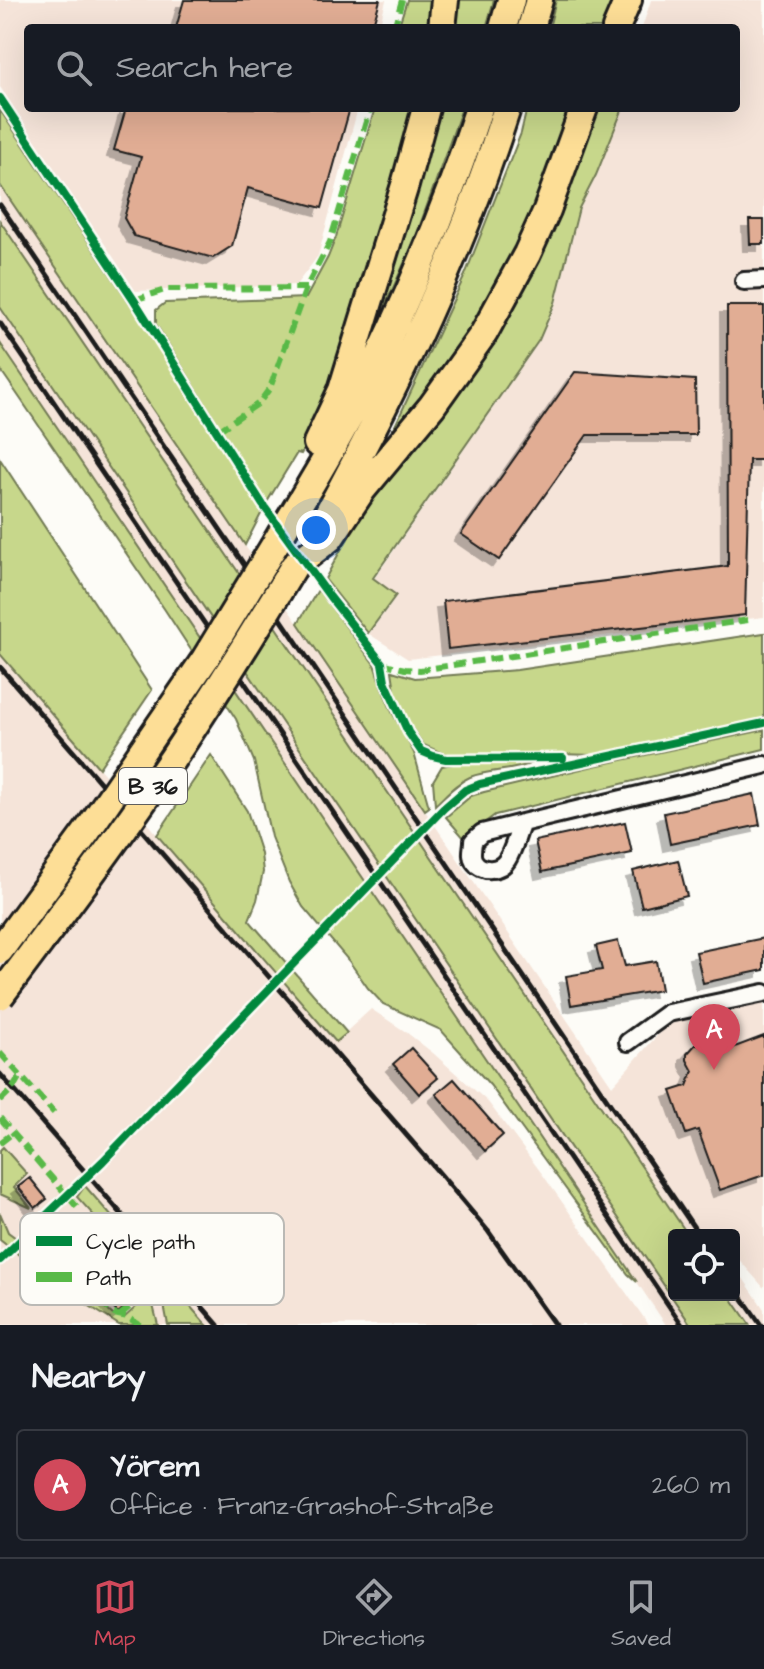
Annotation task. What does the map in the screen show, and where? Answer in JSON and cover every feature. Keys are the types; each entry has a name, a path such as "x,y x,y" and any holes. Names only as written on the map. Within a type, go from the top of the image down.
{"highway":[{"path":"442,24 445,0"},
{"path":"504,24 511,0"},
{"path":"532,24 539,0"},
{"path":"618,24 628,0"},
{"path":"302,488 342,390 425,112"},
{"name":"B 36","path":"0,950 80,841 205,659 274,546 302,488 356,404 387,341 443,209 478,112"},
{"path":"329,526 450,265 483,182 506,112"},
{"path":"329,526 432,406 496,313 547,210 583,112"},
{"name":"B 36","path":"0,996 63,914 173,759 294,566 324,543 329,526"}],"street":[{"path":"744,281 764,280"},
{"path":"522,823 764,765"},
{"path":"628,1042 668,1013 764,993"}],"shaded area":[{"path":"0,0 386,0 380,24 24,24 24,112 357,112 318,256 296,285 135,291 0,87"},
{"path":"651,0 764,0 764,617 408,659 369,634 397,595 374,579 540,340 556,303 580,208 597,175 617,112 740,112 740,24 643,24"},
{"path":"0,185 612,1086 671,1020 764,1001 764,1288 740,1261 740,1229 712,1229 710,1226 710,1229 684,1229 0,221"},
{"path":"0,307 668,1291 668,1301 675,1301 691,1325 666,1325 0,343"},
{"path":"0,654 336,1041 371,1009 433,1053 488,1102 649,1325 0,1325"},
{"path":"740,1274 764,1309 764,1325 750,1325 733,1301 740,1301"}],"green space":[{"path":"407,0 440,0 437,24 399,24"},
{"path":"455,0 494,0 487,24 452,24"},
{"path":"556,0 616,0 606,24 550,24"},
{"path":"0,110 161,350 262,512 245,545 0,185"},
{"path":"374,112 418,112 318,423 301,454 297,453 267,502 156,324 156,310 165,303 306,298 336,237"},
{"path":"434,112 461,112 415,239 372,335"},
{"path":"526,112 572,112 548,185 472,336 388,441 465,275 521,133"},
{"path":"595,112 621,112 579,208 555,303 539,340 373,578 396,595 368,633 325,579 363,509 540,250"},
{"path":"0,221 684,1229 668,1229 668,1291 0,307"},
{"path":"0,343 637,1282 628,1274 490,1085 441,1030 383,1004 303,907 271,837 254,761 236,719 0,369"},
{"path":"0,459 152,690 99,768 0,654"},
{"path":"318,590 374,664 392,712 414,753 429,807 425,810 298,623"},
{"path":"764,633 764,719 593,755 523,753 456,756 440,752 424,745 407,721 395,691 392,671 415,678 517,670"},
{"path":"764,730 764,749 495,815 464,838 446,817 471,796 484,792"},
{"path":"211,755 247,811 261,854 263,872 249,920 347,1033 336,1042 157,835"},
{"path":"532,763 470,777 435,805 433,781 442,766"},
{"path":"3,1147 27,1174 14,1187 31,1208 0,1194 0,1150"},
{"path":"85,1186 109,1213 92,1213 77,1197"},
{"path":"0,1213 8,1232 20,1241 20,1256 0,1240"},
{"path":"675,1301 733,1301 750,1325 691,1325"},
{"path":"88,1305 102,1305 113,1315 124,1318 138,1305 153,1305 158,1325 119,1325"},
{"path":"164,1305 189,1305 207,1325 168,1325"}],"building":[{"path":"184,0 380,0 373,24 177,24"},
{"path":"125,112 349,112 322,208 248,188 232,246 213,258 134,236 124,218 141,157 114,150"},
{"path":"749,220 764,220 764,244 750,244"},
{"path":"727,306 764,306 764,460 749,460 745,615 448,649 443,601 728,566"},
{"path":"575,372 695,380 696,435 587,435 499,560 461,534"},
{"path":"754,794 760,825 670,844 664,813"},
{"path":"625,822 632,853 542,872 535,841"},
{"path":"678,860 687,896 642,907 633,871"},
{"path":"764,938 764,970 703,983 696,952"},
{"path":"618,941 625,966 656,961 661,990 571,1005 566,976 602,970 596,946"},
{"path":"764,1036 764,1175 720,1190 698,1130 686,1134 671,1091 687,1086 693,1071 687,1054 695,1045 707,1045 719,1053"},
{"path":"411,1048 438,1078 419,1094 393,1064"},
{"path":"454,1079 503,1135 485,1151 436,1094"},
{"path":"30,1178 47,1199 35,1208 18,1187"},
{"path":"111,1305 127,1305 118,1313"}],"railway":[{"path":"0,205 695,1229"},
{"path":"0,323 682,1325"},
{"path":"0,667 441,1175 488,1231 555,1325"},
{"path":"0,1074 121,1213"},
{"path":"740,1295 761,1325"},
{"path":"201,1305 218,1325"}],"marked path":[{"path":"395,24 402,0"},
{"path":"134,300 168,289 306,288 330,242 369,112"},
{"path":"218,431 259,403 270,388 306,288"},
{"path":"382,663 420,670 748,620"},
{"path":"0,1053 54,1113"},
{"path":"0,1101 20,1076"},
{"path":"0,1118 77,1207"},
{"path":"0,1143 13,1133"},
{"path":"105,1305 114,1314 140,1325"},
{"path":"120,1315 132,1305"}],"cycle path":[{"path":"0,98 134,300 263,505 382,663 385,681 408,732 421,751 446,759 563,758"},
{"path":"49,1213 465,790 480,784 764,723"},
{"path":"0,1260 20,1241"}],"place":[{"name":"Yörem","path":"714,1070"}]}
